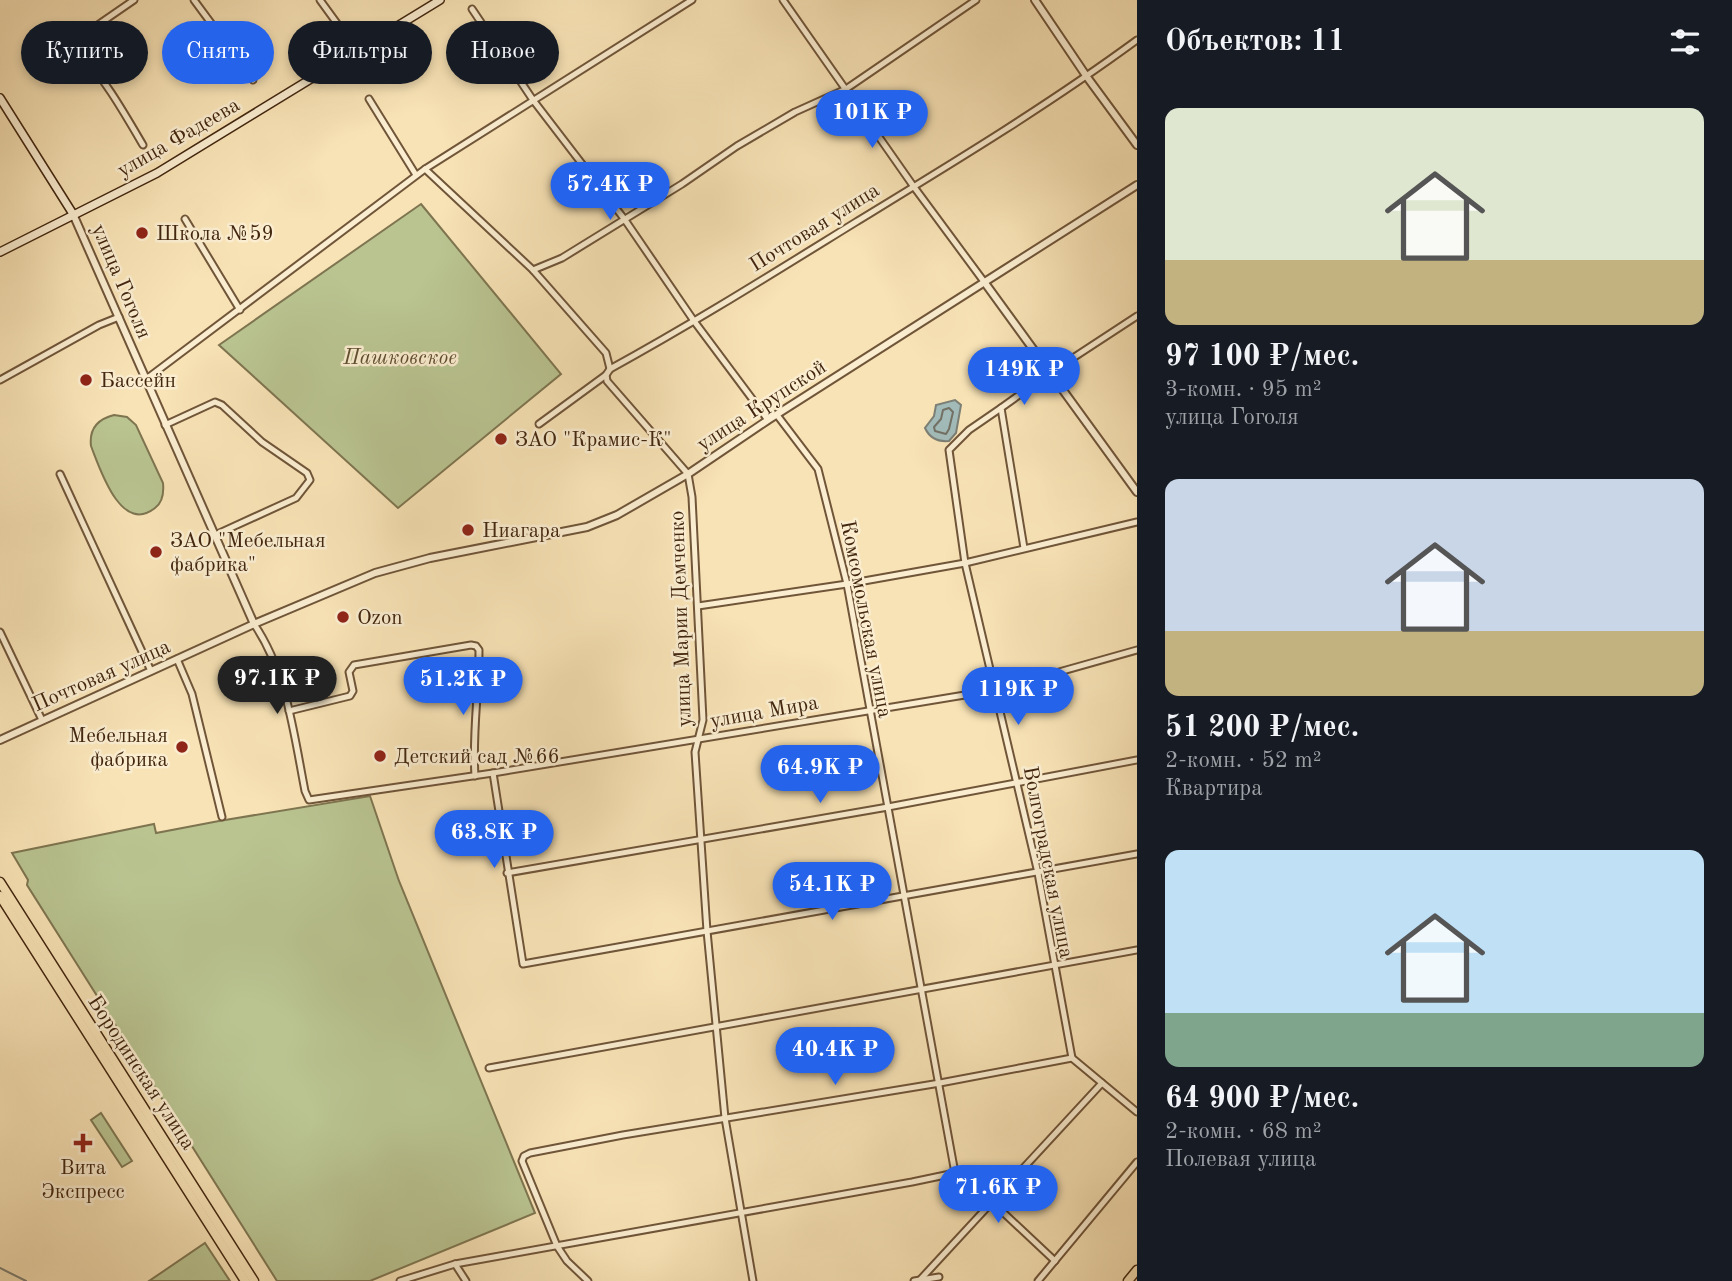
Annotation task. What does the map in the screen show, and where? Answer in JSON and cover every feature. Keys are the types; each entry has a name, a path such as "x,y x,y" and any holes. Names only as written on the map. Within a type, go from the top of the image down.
{"main road":[{"name":"улица Фадеева","path":"0,251 157,173 440,0"},
{"name":"улица Гоголя","path":"0,98 4,111 73,214"},
{"name":"Бородинская улица","path":"0,882 254,1281"},
{"name":"Бородинская улица","path":"0,896 245,1281"},
{"path":"1128,1281 1137,1270"}],"street":[{"path":"134,0 100,22 74,42 74,45 113,92 143,145"},
{"path":"194,0 210,21"},
{"path":"320,0 335,21"},
{"path":"145,380 416,175 692,0"},
{"path":"783,0 914,187 1137,492"},
{"path":"533,270 562,258 625,220 795,111 846,89 976,0"},
{"path":"1035,0 1137,145"},
{"path":"472,9 533,100 625,220 694,321 768,420"},
{"name":"Почтовая улица","path":"610,369 914,187 1087,77 1137,40"},
{"path":"369,99 416,175"},
{"path":"425,169 533,270 606,353 610,369 606,375 538,424"},
{"name":"улица Крупской","path":"254,624 375,573 430,558 587,527 617,515 688,474 768,420 1137,185"},
{"name":"улица Гоголя","path":"73,214 254,624 273,657 289,711 309,800"},
{"path":"185,219 240,310"},
{"path":"1024,548 1001,408 1137,316"},
{"path":"0,380 99,325 119,317"},
{"path":"606,375 607,381 688,474"},
{"path":"165,425 215,402 222,405 262,442 307,473 310,480 296,498 215,535"},
{"name":"Волгоградская улица","path":"1001,408 969,430 949,450 965,563 1019,784 1072,1058"},
{"name":"Комсомольская улица","path":"777,415 818,469 847,584 955,1172"},
{"path":"60,474 150,671"},
{"name":"улица Марии Демченко","path":"688,474 692,497 703,720 695,752 707,931 725,1118 753,1281"},
{"path":"698,606 965,563 1137,522"},
{"name":"Почтовая улица","path":"0,740 254,624"},
{"path":"0,632 42,720"},
{"path":"289,711 350,696 353,691 349,673 354,665 476,646 479,650 475,776"},
{"name":"улица Мира","path":"309,800 475,776 995,690 1137,650"},
{"path":"177,659 192,694 222,817"},
{"path":"508,873 1019,784 1137,760"},
{"path":"493,773 523,964 1137,855"},
{"path":"489,1068 1137,950"},
{"path":"588,1281 567,1261 557,1246 522,1161 524,1156 530,1153 1072,1058 1137,1112"},
{"path":"918,1281 1102,1083"},
{"path":"1038,1281 1137,1162"},
{"path":"400,1281 455,1264 955,1172 991,1201 1055,1261"},
{"path":"455,1264 466,1281"},
{"path":"918,1281 939,1277"}],"green space":[{"name":"Пашковское","path":"421,204 561,374 398,508 219,345"},
{"path":"114,415 127,417 136,425 163,483 160,503 143,514 132,513 114,496 91,446 93,430 103,419"},
{"path":"370,796 399,881 535,1213 370,1281 277,1281 27,885 28,880 12,853 154,824 156,833"},
{"path":"101,1113 132,1161 122,1167 91,1120"},
{"path":"205,1243 230,1281 149,1281"}],"water":[{"path":"955,400 961,405 956,433 949,441 935,439 925,428 934,416 936,405"}],"waterway":[{"path":"0,1268 26,1281"}],"place":[{"name":"Школа №59","path":"142,233"},
{"name":"Бассейн","path":"86,380"},
{"name":"ЗАО \"Крамис-К\"","path":"501,439"},
{"name":"Ниагара","path":"468,530"},
{"name":"ЗАО \"Мебельная фабрика\"","path":"156,552"},
{"name":"Ozon","path":"343,617"},
{"name":"Мебельная фабрика","path":"182,747"},
{"name":"Детский сад №66","path":"380,756"},
{"name":"Вита Экспресс","path":"83,1143"}]}
